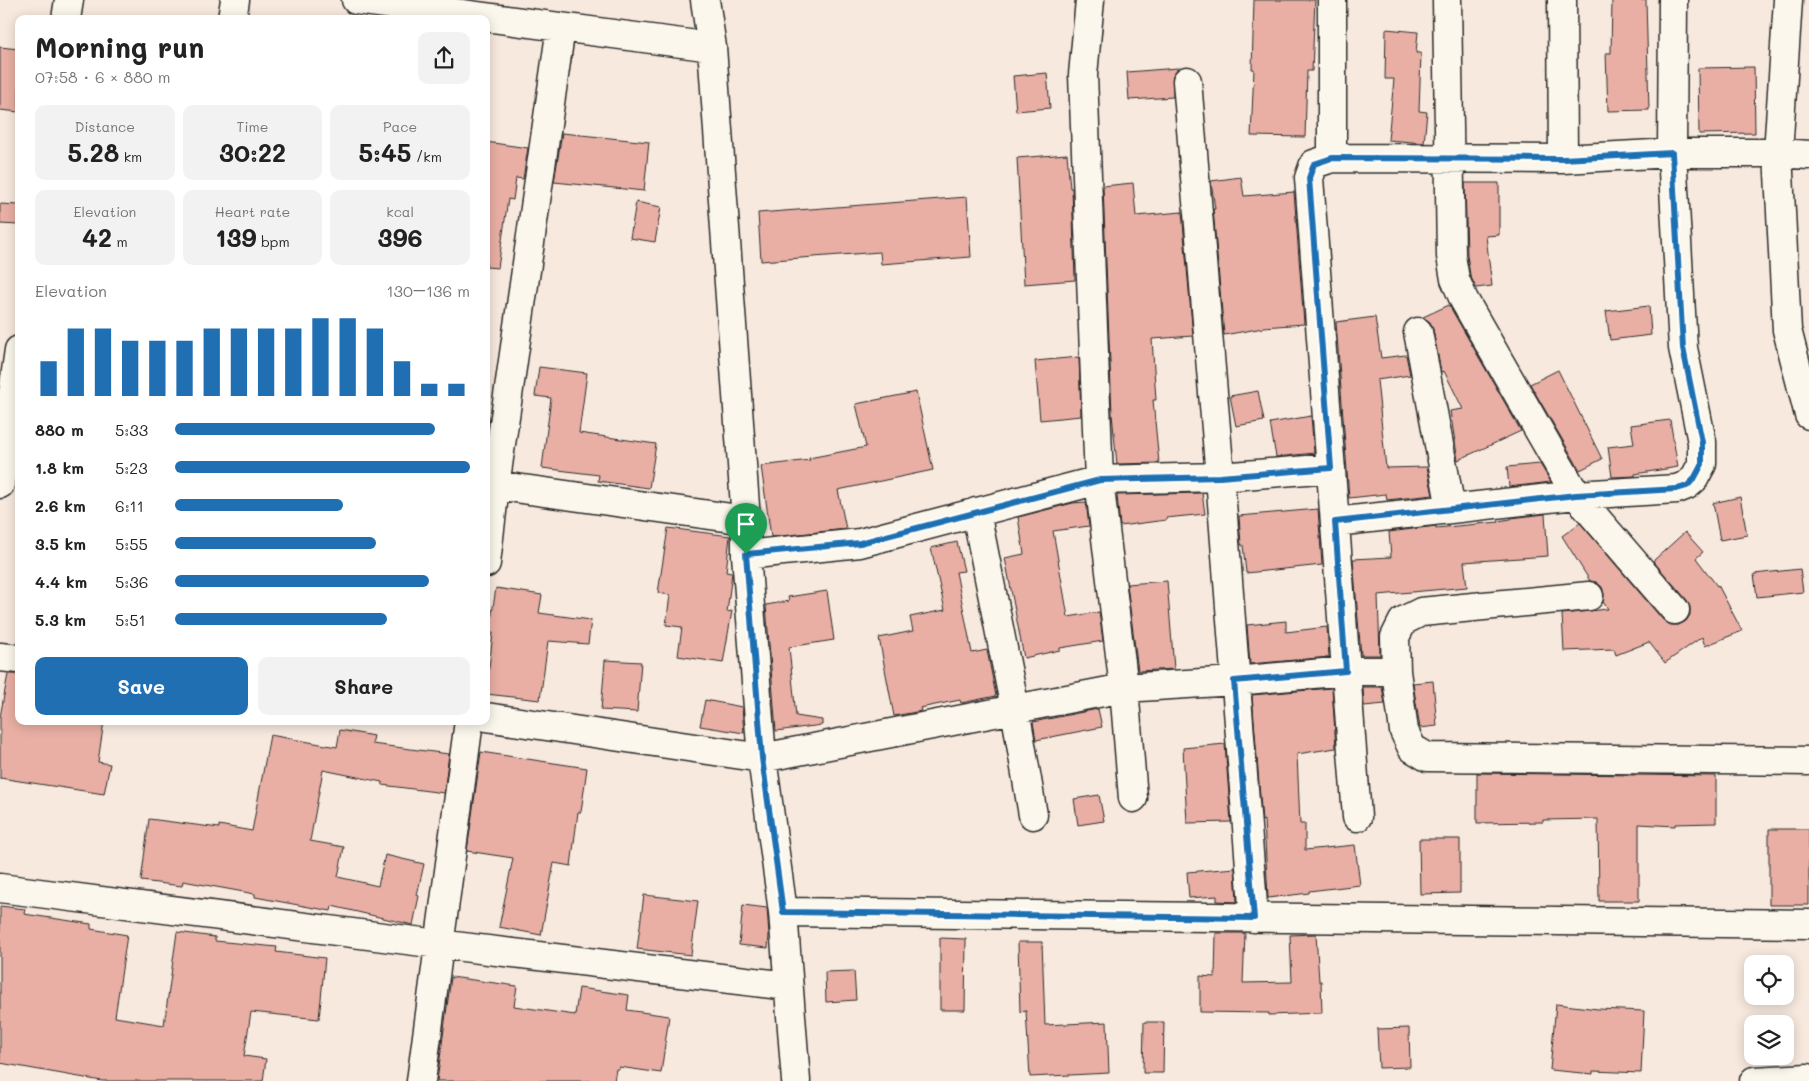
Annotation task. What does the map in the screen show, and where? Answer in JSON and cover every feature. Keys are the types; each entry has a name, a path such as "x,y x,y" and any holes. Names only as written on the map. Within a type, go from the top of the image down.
{"street":[{"path":"67,15 69,0"},
{"path":"232,15 234,0"},
{"path":"356,0 460,15"},
{"path":"705,0 712,47 746,520 746,554 762,758 783,912 796,1081"},
{"path":"1090,0 1083,75 1100,480 1124,688 1133,798"},
{"path":"1332,0 1332,158"},
{"path":"1447,0 1451,256 1455,279 1469,309 1576,495 1675,610"},
{"path":"1562,0 1563,159"},
{"path":"1335,522 1576,495 1677,489 1687,486 1694,479 1702,464 1702,442 1683,348 1672,153 1674,0"},
{"path":"1788,0 1778,153 1788,330 1809,414"},
{"path":"490,19 712,47"},
{"path":"561,27 490,485 746,520"},
{"path":"1187,81 1254,918"},
{"path":"1357,817 1309,178 1314,164 1332,158 1563,159 1672,153 1778,153 1809,155"},
{"path":"1418,332 1451,509"},
{"path":"0,484 15,378"},
{"path":"746,554 860,543 1100,480 1220,477 1331,468"},
{"path":"976,512 1015,709 1033,816"},
{"path":"1588,596 1421,612 1404,621 1395,637 1396,671 1404,731 1412,748 1427,756 1809,761"},
{"path":"0,657 15,659"},
{"path":"490,718 762,758 1124,688 1346,671 1396,671"},
{"path":"421,1081 467,725"},
{"path":"0,888 438,944 788,986"},
{"path":"783,912 1809,924"},
{"path":"1754,1081 1808,1079"}],"building":[{"path":"1254,0 1315,0 1312,71 1307,71 1305,137 1251,136 1254,69 1252,69"},
{"path":"1612,0 1646,0 1649,110 1608,111 1606,53 1611,53"},
{"path":"1386,29 1418,32 1416,53 1421,53 1419,111 1427,112 1424,143 1388,140 1394,79 1385,79"},
{"path":"0,47 15,49 15,112 0,110"},
{"path":"1754,67 1755,133 1699,134 1698,68"},
{"path":"1178,68 1173,75 1173,97 1129,100 1127,72"},
{"path":"1047,73 1050,108 1016,111 1013,76"},
{"path":"562,133 649,142 644,191 554,182"},
{"path":"490,143 528,148 523,179 516,178 513,200 508,199 498,268 490,267"},
{"path":"1067,154 1070,188 1072,188 1075,280 1024,284 1017,158"},
{"path":"1241,177 1244,196 1294,192 1304,324 1263,327 1224,335 1213,209 1215,209 1211,181"},
{"path":"1133,183 1136,216 1182,212 1193,336 1152,339 1156,400 1153,400 1159,463 1117,464 1112,414 1103,186"},
{"path":"1465,183 1499,183 1499,235 1486,236 1492,286 1476,288 1470,275 1467,255"},
{"path":"967,197 971,257 881,264 880,252 761,261 758,213"},
{"path":"636,202 661,207 655,242 630,238"},
{"path":"0,204 15,205 15,225 0,224"},
{"path":"1449,305 1521,431 1458,460 1450,411 1463,409 1444,371 1441,372 1433,329 1430,322 1423,317"},
{"path":"1649,306 1651,335 1610,340 1606,311"},
{"path":"1375,317 1381,358 1406,355 1410,375 1377,380 1386,468 1427,467 1433,495 1387,500 1386,494 1349,498 1336,322"},
{"path":"1079,357 1081,416 1040,420 1035,361"},
{"path":"539,367 587,373 579,433 656,444 649,488 598,481 599,475 542,468 551,398 535,396"},
{"path":"1558,370 1602,459 1580,470 1530,384"},
{"path":"1258,391 1264,421 1236,426 1230,396"},
{"path":"916,392 933,470 838,490 846,529 771,537 761,466 810,460 809,458 866,447 856,404"},
{"path":"1311,416 1314,453 1276,457 1270,423"},
{"path":"1670,420 1678,467 1635,474 1635,476 1612,477 1608,447 1634,444 1631,425"},
{"path":"1540,464 1551,482 1509,487 1507,467"},
{"path":"1202,493 1205,514 1120,526 1117,495"},
{"path":"1740,497 1747,535 1720,540 1713,503"},
{"path":"1086,502 1089,526 1053,531 1068,617 1099,612 1103,641 1060,648 1060,650 1024,658 1005,558 1024,554 1018,517 1073,503"},
{"path":"1318,509 1322,565 1246,573 1243,545 1241,545 1239,516"},
{"path":"1545,514 1548,556 1464,562 1467,587 1378,595 1380,655 1361,655 1353,559 1391,557 1389,532 1436,526 1436,528 1499,522 1511,518"},
{"path":"1580,523 1663,620 1670,625 1678,625 1686,621 1690,615 1690,607 1687,600 1653,561 1685,532 1703,552 1696,558 1718,585 1742,631 1705,646 1702,637 1665,663 1649,642 1616,655 1614,649 1564,651 1562,614 1608,609 1603,602 1604,594 1602,587 1596,582 1590,581 1562,536"},
{"path":"668,528 730,536 726,572 732,573 727,612 732,611 723,663 678,656 682,627 666,625 670,595 658,593"},
{"path":"957,542 964,571 956,572 972,653 987,650 996,696 961,703 960,700 920,708 921,711 894,716 879,638 913,631 910,617 945,610 931,548"},
{"path":"1800,569 1803,592 1757,597 1754,574"},
{"path":"1167,581 1174,669 1138,671 1127,584"},
{"path":"496,588 542,595 539,613 591,620 588,644 548,641 540,700 490,694 490,659 493,633 490,633"},
{"path":"827,591 834,640 789,647 796,716 822,720 822,725 776,731 766,605 789,601 788,597"},
{"path":"1286,621 1286,632 1327,627 1329,657 1250,664 1247,625"},
{"path":"605,660 641,662 637,712 601,710"},
{"path":"8,674 15,674 15,725 103,725 98,762 110,764 104,794 0,778 0,717"},
{"path":"1433,681 1437,726 1420,728 1413,683"},
{"path":"1363,687 1382,687 1385,704 1364,706"},
{"path":"1332,688 1336,748 1297,754 1300,824 1305,824 1305,850 1355,845 1360,885 1268,898 1264,820 1262,821 1252,695"},
{"path":"705,700 742,707 744,733 700,726"},
{"path":"1098,709 1102,727 1036,740 1033,722"},
{"path":"340,730 374,736 372,744 449,754 444,793 382,785 382,782 323,770 310,841 344,847 338,877 378,886 385,855 424,864 413,925 332,906 331,911 255,897 255,894 183,881 182,886 141,881 149,819 219,828 219,825 252,831 270,735 337,747"},
{"path":"1225,744 1231,822 1187,823 1183,748"},
{"path":"481,752 587,768 581,812 578,812 571,866 554,863 541,935 499,927 513,858 467,851"},
{"path":"1477,773 1716,776 1716,823 1675,824 1675,826 1639,824 1639,901 1599,901 1598,819 1477,823"},
{"path":"1099,795 1104,821 1078,825 1074,799"},
{"path":"1769,829 1809,829 1809,905 1769,905"},
{"path":"1419,839 1460,839 1460,893 1420,894"},
{"path":"1235,868 1237,902 1217,901 1217,896 1189,898 1187,872"},
{"path":"644,895 698,901 691,955 637,949"},
{"path":"743,905 767,908 768,948 739,945"},
{"path":"0,906 25,909 24,914 91,924 91,929 127,935 115,1017 164,1025 177,932 215,937 215,941 277,947 276,952 325,958 319,1019 251,1012 244,1056 266,1059 263,1081 102,1081 0,1063"},
{"path":"1216,933 1245,933 1243,983 1292,982 1290,935 1316,934 1322,1013 1269,1015 1269,1013 1200,1012 1200,976 1215,977"},
{"path":"940,938 966,939 965,1010 940,1010"},
{"path":"1018,942 1042,942 1045,1025 1107,1022 1109,1073 1030,1077 1026,1011 1020,1012"},
{"path":"854,971 856,1000 826,1002 825,972"},
{"path":"451,977 517,986 514,1006 575,1015 579,988 629,995 627,1010 669,1016 661,1073 619,1067 619,1069 616,1069 614,1081 437,1081"},
{"path":"1556,1004 1598,1009 1644,1011 1641,1073 1593,1071 1593,1074 1550,1070"},
{"path":"1144,1022 1164,1022 1163,1073 1143,1073"},
{"path":"1409,1028 1410,1067 1379,1068 1377,1029"}],"route":[{"path":"1672,153 1683,348 1702,442 1702,464 1694,479 1687,486 1677,489 1576,495 1335,522 1346,671 1234,681 1254,918 783,912 762,758 746,554 860,543 1100,480 1220,477 1331,468 1309,178 1314,164 1332,158 1563,159 1672,153"}]}
